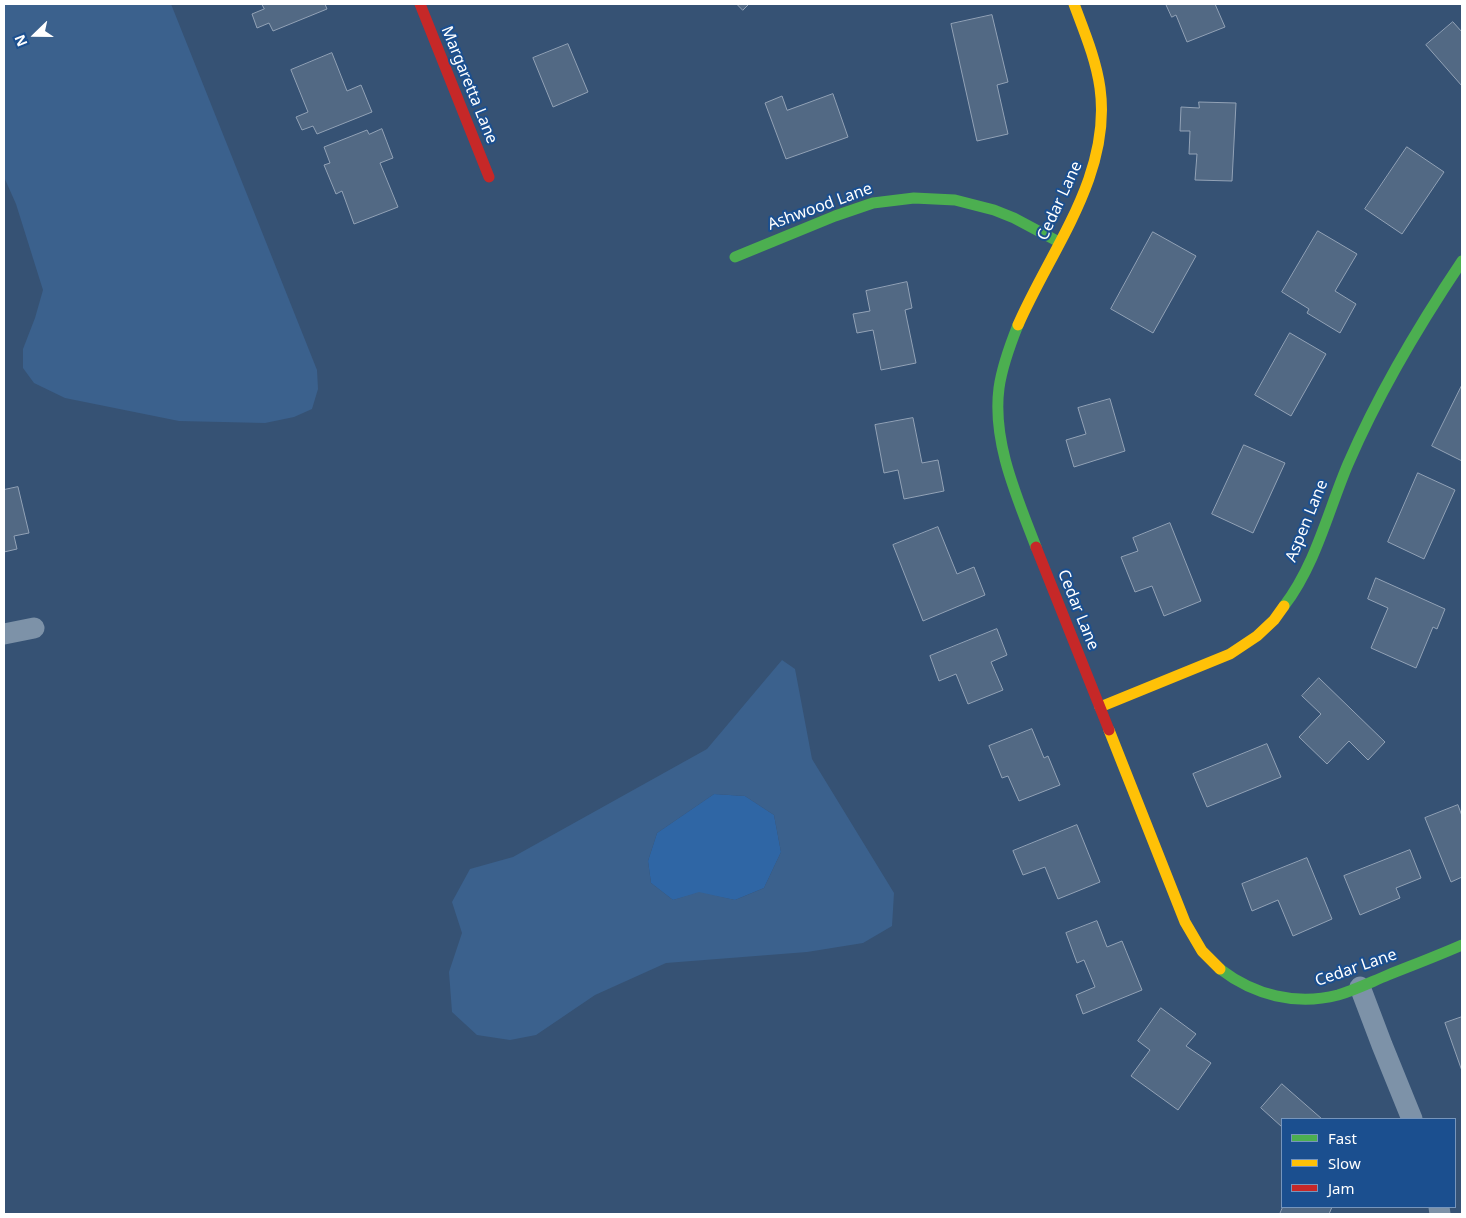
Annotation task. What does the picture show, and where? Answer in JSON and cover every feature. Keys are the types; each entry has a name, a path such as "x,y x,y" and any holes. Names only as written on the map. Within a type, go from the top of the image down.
{"street":[{"name":"Margaretta Lane","path":"420,4 489,177"},
{"name":"Cedar Lane","path":"1074,4 1089,44 1100,87 1102,131 1092,174 1038,282 1005,358 1000,380 999,424 1006,468 1185,922 1208,958 1234,980 1271,996 1291,999 1311,1000 1331,997 1462,945"},
{"name":"Ashwood Lane","path":"735,257 835,216 873,203 914,198 954,200 994,210 1014,218 1059,242"},
{"name":"Aspen Lane","path":"1100,707 1221,659 1257,636 1273,621 1294,592 1303,574 1348,464 1391,374 1431,306 1462,261"},
{"path":"4,634 34,628"},
{"path":"1360,987 1412,1118"}],"shaded area":[{"path":"4,4 171,4 317,370 318,389 312,409 294,417 265,423 179,421 65,398 34,383 23,368 23,349 43,290 16,204 4,177"},
{"path":"782,660 795,669 812,759 894,893 892,926 863,943 807,952 666,963 595,995 536,1035 510,1040 477,1035 452,1012 449,972 462,933 452,902 470,869 513,857 707,749","holes":["714,794 745,796 774,815 781,852 764,888 735,900 699,892 673,900 651,883 648,861 657,833"]},
{"path":"714,794 745,796 774,815 781,852 764,888 735,900 699,893 673,900 651,883 648,861 657,833"}],"building":[{"path":"262,4 325,4 327,9 273,31 269,23 257,28 252,14 264,9"},
{"path":"737,4 749,4 743,10"},
{"path":"1166,4 1215,4 1225,27 1187,42 1176,15 1172,17"},
{"path":"992,15 1008,82 997,85 1008,134 977,141 951,24"},
{"path":"1453,22 1462,32 1462,86 1426,45"},
{"path":"568,44 588,92 553,107 533,58"},
{"path":"332,53 347,91 361,85 372,112 317,134 313,126 302,130 296,117 308,112 291,70"},
{"path":"833,94 848,137 786,159 765,103 782,96 787,110"},
{"path":"1199,102 1236,103 1232,181 1195,180 1197,154 1189,154 1190,131 1180,131 1181,107 1199,108"},
{"path":"382,129 393,158 380,163 398,207 354,224 342,191 336,194 324,165 330,163 324,147 367,130 369,134"},
{"path":"1407,147 1444,172 1402,234 1365,209"},
{"path":"1318,231 1357,254 1335,291 1356,304 1340,333 1307,313 1309,309 1282,292"},
{"path":"1153,232 1196,256 1153,333 1111,309"},
{"path":"907,282 912,308 905,310 916,363 881,370 873,330 857,333 853,314 870,311 866,291"},
{"path":"1290,333 1326,354 1291,416 1255,395"},
{"path":"1462,385 1462,461 1432,446"},
{"path":"1110,399 1125,451 1074,467 1066,440 1086,434 1078,408"},
{"path":"913,418 922,463 938,460 944,491 904,499 898,470 884,473 875,425"},
{"path":"1244,445 1285,463 1253,533 1212,514"},
{"path":"1418,473 1455,490 1424,559 1388,542"},
{"path":"18,487 29,533 14,536 17,549 4,552 4,490"},
{"path":"1170,523 1201,601 1164,616 1152,586 1135,592 1121,557 1138,551 1133,538"},
{"path":"938,527 957,574 974,567 985,595 923,621 893,545"},
{"path":"1376,578 1445,609 1437,629 1433,627 1416,668 1371,648 1388,608 1368,599"},
{"path":"997,629 1007,655 991,662 1003,690 968,704 956,674 939,681 930,656"},
{"path":"1319,678 1385,742 1368,760 1349,741 1327,764 1299,737 1321,714 1302,696"},
{"path":"1032,729 1044,758 1048,756 1060,785 1019,801 1008,776 1002,778 989,746"},
{"path":"1267,744 1281,777 1207,807 1193,774"},
{"path":"1458,805 1462,816 1462,877 1451,882 1425,818"},
{"path":"1077,825 1100,882 1058,899 1045,867 1023,875 1013,851"},
{"path":"1410,850 1421,878 1396,888 1400,898 1360,915 1344,876"},
{"path":"1307,858 1332,919 1293,936 1278,900 1252,911 1242,884"},
{"path":"1097,921 1107,947 1122,941 1142,990 1083,1014 1076,995 1095,987 1084,960 1077,963 1066,933"},
{"path":"1161,1008 1196,1034 1186,1046 1211,1063 1178,1110 1131,1076 1150,1050 1138,1041"},
{"path":"1462,1017 1462,1071 1445,1023"},
{"path":"1282,1084 1321,1118 1281,1118 1281,1126 1261,1108"},
{"path":"1283,1208 1332,1208 1329,1214 1280,1214"}],"traffic: fast":[{"path":"735,257 835,216 873,203 914,198 955,200 994,210 1014,218 1059,242"},
{"path":"1284,606 1305,573 1348,464 1386,385 1415,334 1462,261"},
{"path":"1018,325 1000,380 999,429 1014,489 1036,547"},
{"path":"1220,969 1247,986 1261,992 1291,998 1322,998 1351,991 1462,945"}],"traffic: slow":[{"path":"1018,325 1076,211 1097,151 1101,120 1100,88 1093,56 1074,4"},
{"path":"1100,707 1230,654 1257,636 1274,620 1284,606"},
{"path":"1109,730 1185,922 1202,951 1220,969"}],"traffic: jam":[{"path":"420,4 489,177"},
{"path":"1036,547 1109,730"}]}
